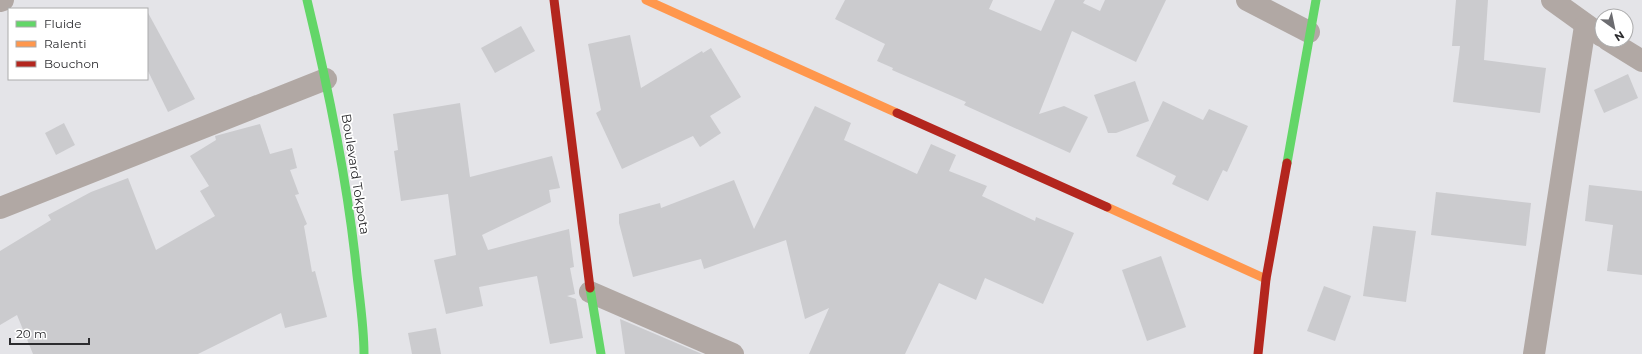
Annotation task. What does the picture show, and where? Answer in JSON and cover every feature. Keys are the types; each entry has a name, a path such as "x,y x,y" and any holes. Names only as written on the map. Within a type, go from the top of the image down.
{"street":[{"name":"Boulevard Tokpota","path":"306,0 326,79 346,181 356,256 361,353"},
{"path":"554,0 590,292 601,354"},
{"path":"646,0 1266,279"},
{"path":"1247,0 1309,32"},
{"path":"1258,354 1266,279 1309,32 1316,0"},
{"path":"1534,354 1594,31 1552,0"},
{"path":"1621,48 1642,61"},
{"path":"0,208 326,79"},
{"path":"590,292 733,354"}],"building":[{"path":"845,0 993,0 989,9 1041,31 1055,0 1085,0 1083,3 1100,11 1105,0 1166,0 1136,62 1072,31 1039,114 1064,106 1088,117 1070,153 964,105 966,102 892,70 893,68 877,61 885,44 835,19"},
{"path":"1456,0 1488,0 1484,60 1546,68 1540,113 1453,102 1460,46 1452,46"},
{"path":"148,13 195,99 168,112 148,71"},
{"path":"521,26 535,51 495,73 481,48"},
{"path":"630,35 641,88 702,51 703,53 711,48 741,97 710,116 721,133 700,147 693,136 622,169 596,113 601,110 588,44"},
{"path":"1628,74 1638,98 1604,113 1594,90"},
{"path":"1135,81 1149,121 1116,133 1108,133 1094,95"},
{"path":"1163,101 1203,120 1209,109 1248,126 1227,172 1223,170 1208,201 1172,184 1176,176 1136,156"},
{"path":"460,103 470,177 552,156 560,188 549,190 551,202 482,235 488,250 569,229 574,267 570,268 575,294 567,296 576,299 583,338 550,344 537,276 479,287 483,306 446,314 434,260 456,255 448,194 401,201 394,151 398,150 393,114"},
{"path":"815,106 851,123 844,140 917,174 931,144 956,155 949,171 987,186 982,196 1035,221 1036,217 1074,233 1043,304 985,278 976,300 939,283 905,354 809,354 829,308 805,319 786,240 704,269 701,259 633,277 619,223 619,214 660,203 661,208 734,180 754,229"},
{"path":"64,123 75,145 56,155 45,133"},
{"path":"260,124 270,154 292,148 297,168 290,170 299,194 295,195 307,224 304,226 312,272 315,271 327,317 285,328 281,313 198,354 33,354 17,315 0,325 0,251 51,220 48,215 91,192 128,178 156,250 215,216 200,191 209,186 190,156 216,140 215,136"},
{"path":"1589,185 1642,191 1642,275 1607,271 1613,225 1585,221"},
{"path":"1436,192 1531,203 1526,246 1431,235"},
{"path":"1373,226 1416,231 1406,302 1363,296"},
{"path":"1161,256 1186,327 1147,341 1122,270"},
{"path":"1324,286 1351,296 1335,341 1307,331"},
{"path":"620,319 702,354 625,354"},
{"path":"436,328 441,354 412,354 408,333"}],"traffic: fast":[{"path":"307,0 323,68 343,171 363,324 364,354"},
{"path":"1287,163 1316,0"},
{"path":"590,288 601,354"}],"traffic: slow":[{"path":"646,0 897,113"},
{"path":"1107,207 1266,279"}],"traffic: jam":[{"path":"554,0 590,288"},
{"path":"897,113 1107,207"},
{"path":"1258,354 1266,279 1287,163"}]}
